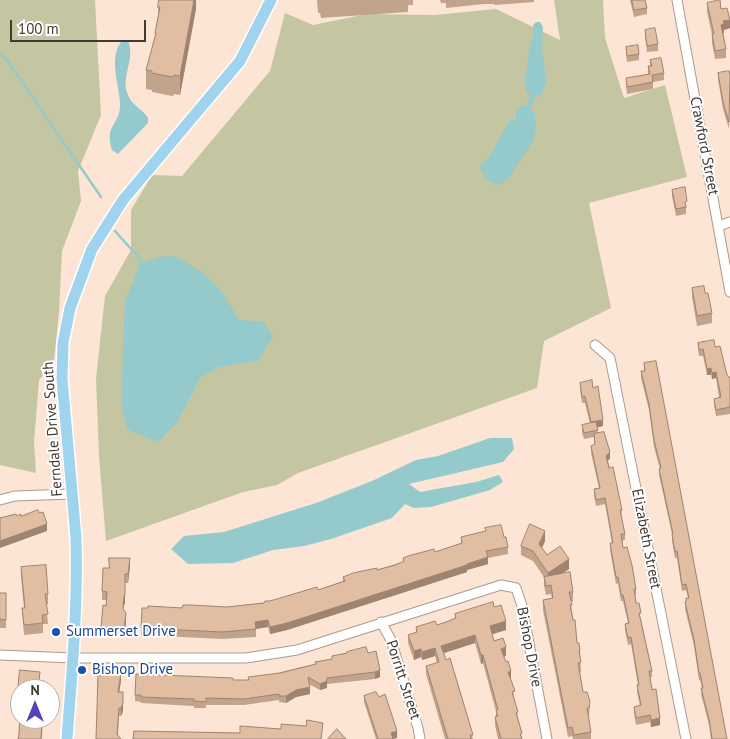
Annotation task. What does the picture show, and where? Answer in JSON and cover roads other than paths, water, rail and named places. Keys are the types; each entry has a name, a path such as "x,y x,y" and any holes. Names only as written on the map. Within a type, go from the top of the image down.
{"main road":[{"name":"Ferndale Drive South","path":"67,739 77,564 62,379 63,343 70,308 92,249 123,200 240,61 271,0"}],"street":[{"name":"Crawford Street","path":"677,0 730,292"},
{"path":"719,226 730,222"},
{"name":"Elizabeth Street","path":"595,345 610,358 686,739"},
{"path":"0,500 15,496 72,494"},
{"name":"Bishop Drive","path":"73,658 246,658 297,650 501,585 516,588 522,606 547,739"},
{"name":"Porritt Street","path":"380,622 391,640 420,739"},
{"path":"0,655 73,658"}],"water":[{"path":"536,22 540,22 543,27 542,48 546,80 542,94 537,96 530,107 535,115 534,139 508,179 499,185 486,178 482,173 480,165 488,159 510,120 516,121 516,112 521,106 527,105 530,95 526,91 526,70 534,34 533,25"},
{"path":"128,41 130,54 126,88 132,102 148,118 148,123 118,154 112,150 110,142 111,130 118,117 120,105 115,57 121,42"},
{"path":"175,256 213,282 239,320 264,322 273,337 258,361 218,367 200,378 178,421 158,442 127,429 121,401 125,302 140,264 158,257"},
{"path":"490,438 512,438 514,449 503,462 409,484 420,492 476,482 499,475 503,482 490,490 431,507 414,508 405,504 392,518 331,539 304,546 273,550 233,563 188,564 171,549 184,536 224,532 316,503 372,481 416,460 438,456"}],"waterway":[{"path":"0,54 7,60 101,197"},
{"path":"115,231 140,259 140,264"}],"place":[{"name":"Summerset Drive","path":"56,632"},
{"name":"Bishop Drive","path":"82,670"}]}
